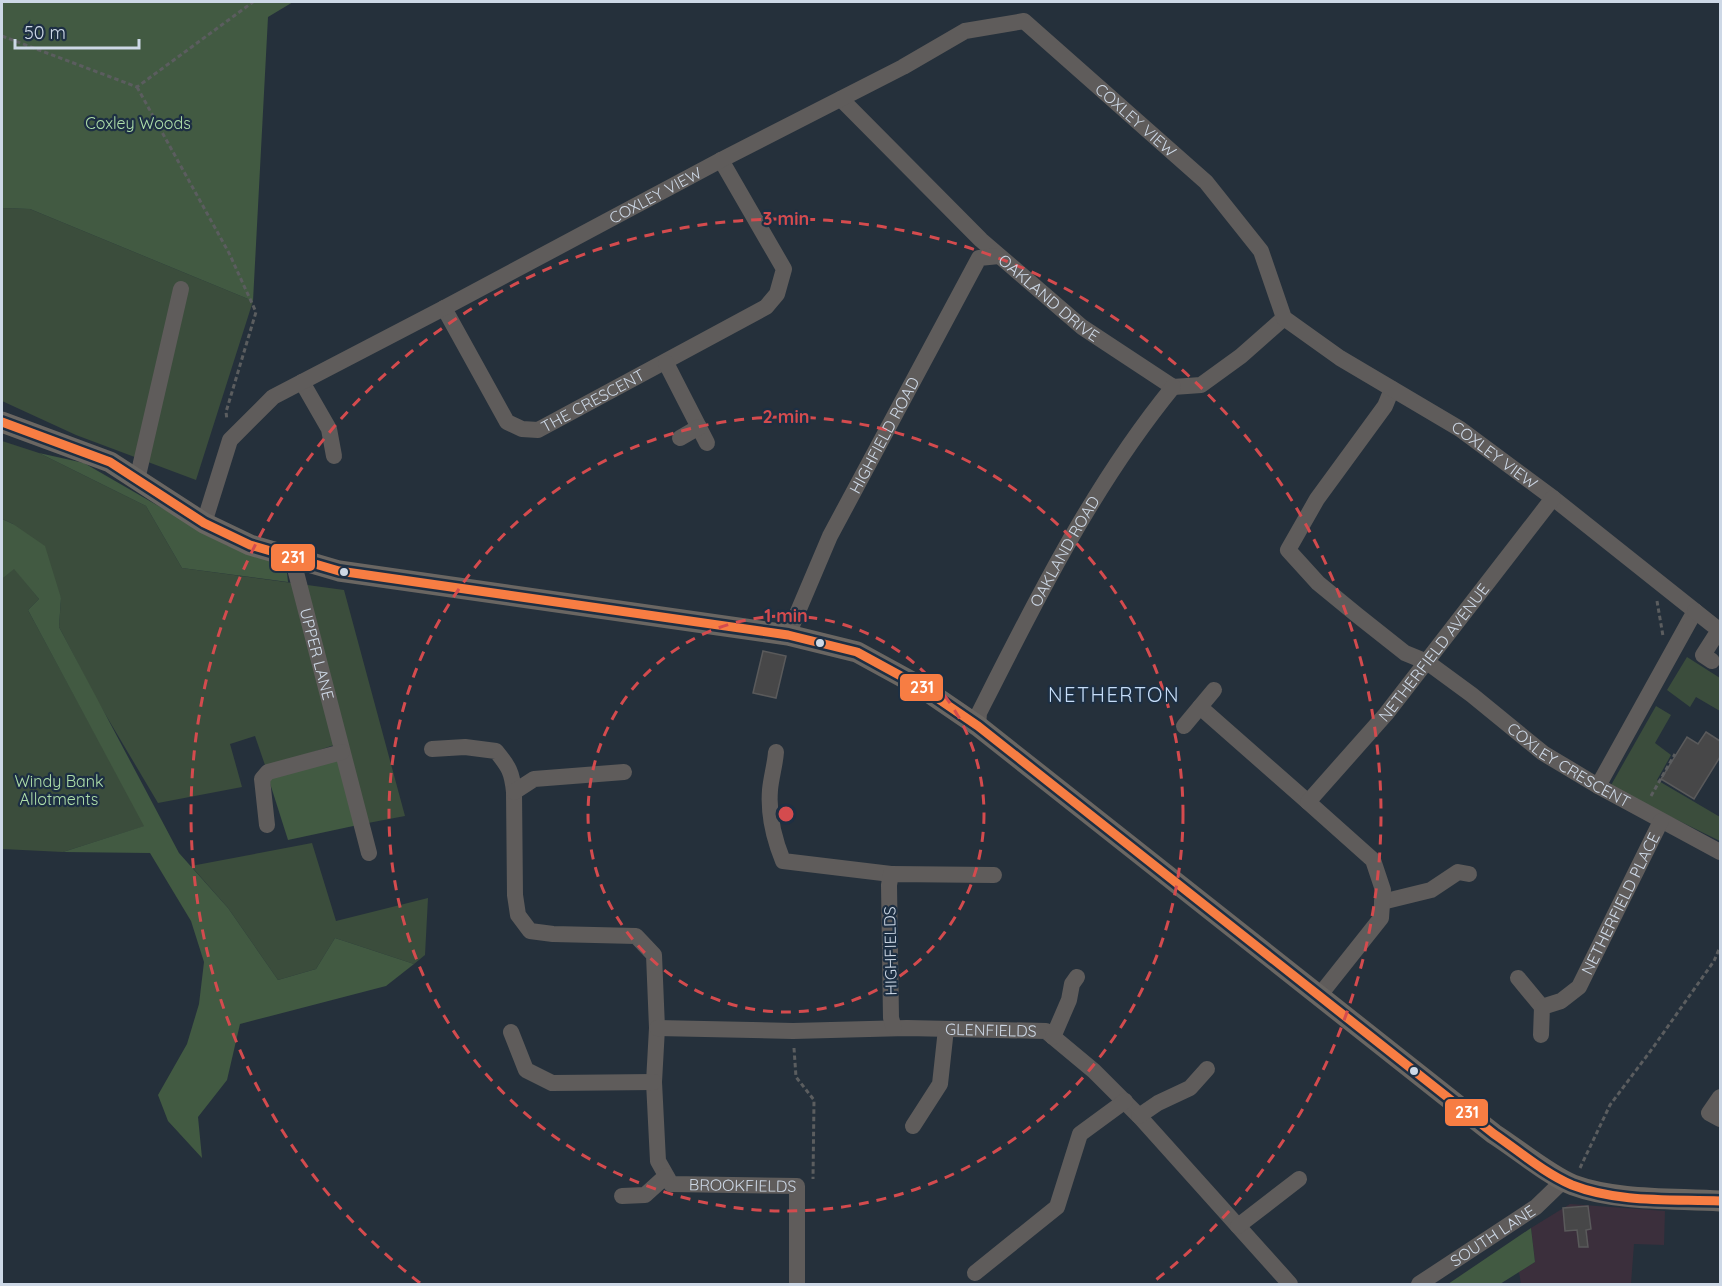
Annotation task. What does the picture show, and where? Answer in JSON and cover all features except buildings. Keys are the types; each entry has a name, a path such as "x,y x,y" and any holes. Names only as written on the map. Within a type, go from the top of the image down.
{"main road":[{"path":"2,422 110,462 204,523 249,545 339,571 788,635 857,652 921,687 978,726 1494,1134 1568,1182 1616,1195 1720,1201"}],"street":[{"name":"COXLEY VIEW","path":"204,523 230,440 273,397 841,99 965,31 1024,21 1206,182 1261,251 1284,318 1340,358 1460,429 1553,498 1719,630 1703,655 1712,661"},
{"name":"OAKLAND DRIVE","path":"841,99 999,256 1082,327 1173,387"},
{"name":"THE CRESCENT","path":"444,308 507,422 522,429 538,430 666,363 766,307 777,294 784,269 721,160"},
{"name":"HIGHFIELD ROAD","path":"788,635 830,536 979,258 999,256"},
{"path":"137,480 181,289"},
{"path":"1173,387 1201,385 1241,356 1284,318"},
{"name":"THE CRESCENT","path":"666,363 707,443"},
{"path":"302,382 329,429 334,456"},
{"name":"OAKLAND ROAD","path":"978,726 979,713 1046,581 1113,469 1146,420 1173,387"},
{"name":"COXLEY CRESCENT","path":"1392,389 1385,406 1317,500 1288,550 1318,583 1357,615 1405,653 1427,662 1472,695 1543,753 1598,786 1720,852"},
{"path":"680,438 699,427"},
{"name":"NETHERFIELD AVENUE","path":"1308,802 1386,714 1553,498"},
{"name":"UPPER LANE","path":"292,557 369,853"},
{"path":"1598,786 1695,611"},
{"path":"1184,726 1214,690"},
{"path":"1200,707 1373,860 1383,890 1382,918 1319,996"},
{"name":"BROOKFIELDS","path":"432,748 465,747 496,751 510,768 513,775 514,792 515,895 518,915 530,930 553,934 636,936 654,955 657,1028 654,1082 658,1161 671,1184 798,1186 797,1284"},
{"path":"267,825 262,779 268,772 342,752"},
{"path":"776,752 770,789 770,812 777,846 783,861 891,874 994,875"},
{"path":"514,792 534,779 624,772"},
{"name":"NETHERFIELD PLACE","path":"1542,1006 1561,1001 1579,987 1661,821"},
{"path":"1382,902 1431,890 1458,872 1469,874"},
{"name":"HIGHFIELDS","path":"891,874 889,941 891,1018 894,1028"},
{"path":"1053,1036 1069,1000 1072,984 1077,977"},
{"path":"1518,978 1542,1006 1541,1035"},
{"name":"GLENFIELDS","path":"657,1028 793,1031 894,1028 1046,1031 1094,1071 1125,1101 1290,1284"},
{"path":"913,1126 940,1084 946,1029"},
{"path":"511,1032 526,1070 552,1083 654,1082"},
{"path":"1139,1116 1158,1103 1190,1088 1207,1069"},
{"path":"1720,1097 1708,1113 1720,1119"},
{"path":"975,1273 1057,1207 1080,1134 1125,1101"},
{"name":"BROOKFIELDS","path":"622,1196 645,1195 666,1176"},
{"path":"1238,1226 1299,1179"},
{"name":"SOUTH LANE","path":"1419,1284 1536,1207 1568,1182"}],"path":[{"path":"137,87 253,2"},
{"path":"2,36 137,87 229,253 256,312 226,412 230,440"},
{"path":"1653,578 1667,662"},
{"path":"1643,811 1675,754"},
{"path":"1568,1182 1610,1105 1714,961 1720,947"},
{"path":"793,1031 796,1077 814,1100 813,1183 798,1186"}],"shaded area":[{"path":"1570,1204 1665,1211 1664,1245 1634,1244 1631,1284 1521,1284 1519,1272 1535,1262 1531,1228"}],"green space":[{"name":"Coxley Woods","path":"2,2 293,2 268,17 253,301 30,209 2,208"},
{"path":"2,208 30,209 253,301 196,480 76,435 2,401"},
{"path":"2,441 39,453 146,506 182,568 344,590 405,816 368,823 346,741 266,768 255,736 230,744 242,787 158,803 98,702 59,627 61,598 13,524 2,519"},
{"path":"39,453 84,463 226,545 286,564 288,582 182,568 146,506"},
{"path":"2,519 45,546 61,598 59,627 179,853 228,908 278,980 316,969 335,938 414,964 386,986 240,1024 227,1080 198,1117 202,1158 168,1121 158,1095 187,1044 199,1004 204,962 191,921 150,853 63,852 144,826 28,610 39,599 14,569 2,579"},
{"name":"Windy Bank Allotments","path":"14,568 39,599 28,610 145,826 63,852 2,849 2,579"},
{"path":"1687,657 1720,678 1720,711 1696,697 1690,707 1667,690"},
{"path":"1656,706 1671,715 1655,743 1671,755 1657,780 1720,817 1720,841 1610,787"},
{"path":"339,760 358,825 288,840 268,777"},
{"path":"312,843 336,921 428,898 425,955 414,964 335,938 316,969 278,980 228,908 191,866"},
{"path":"1531,1228 1535,1262 1500,1284 1448,1284"}],"transit line":[{"name":"231","path":"2,422 110,462 204,523 250,545 339,571 788,635 857,652 921,687 978,726 1494,1134 1542,1168 1572,1185 1608,1195 1645,1199 1720,1201"}],"district":[{"name":"NETHERTON","path":"1114,694"}]}
